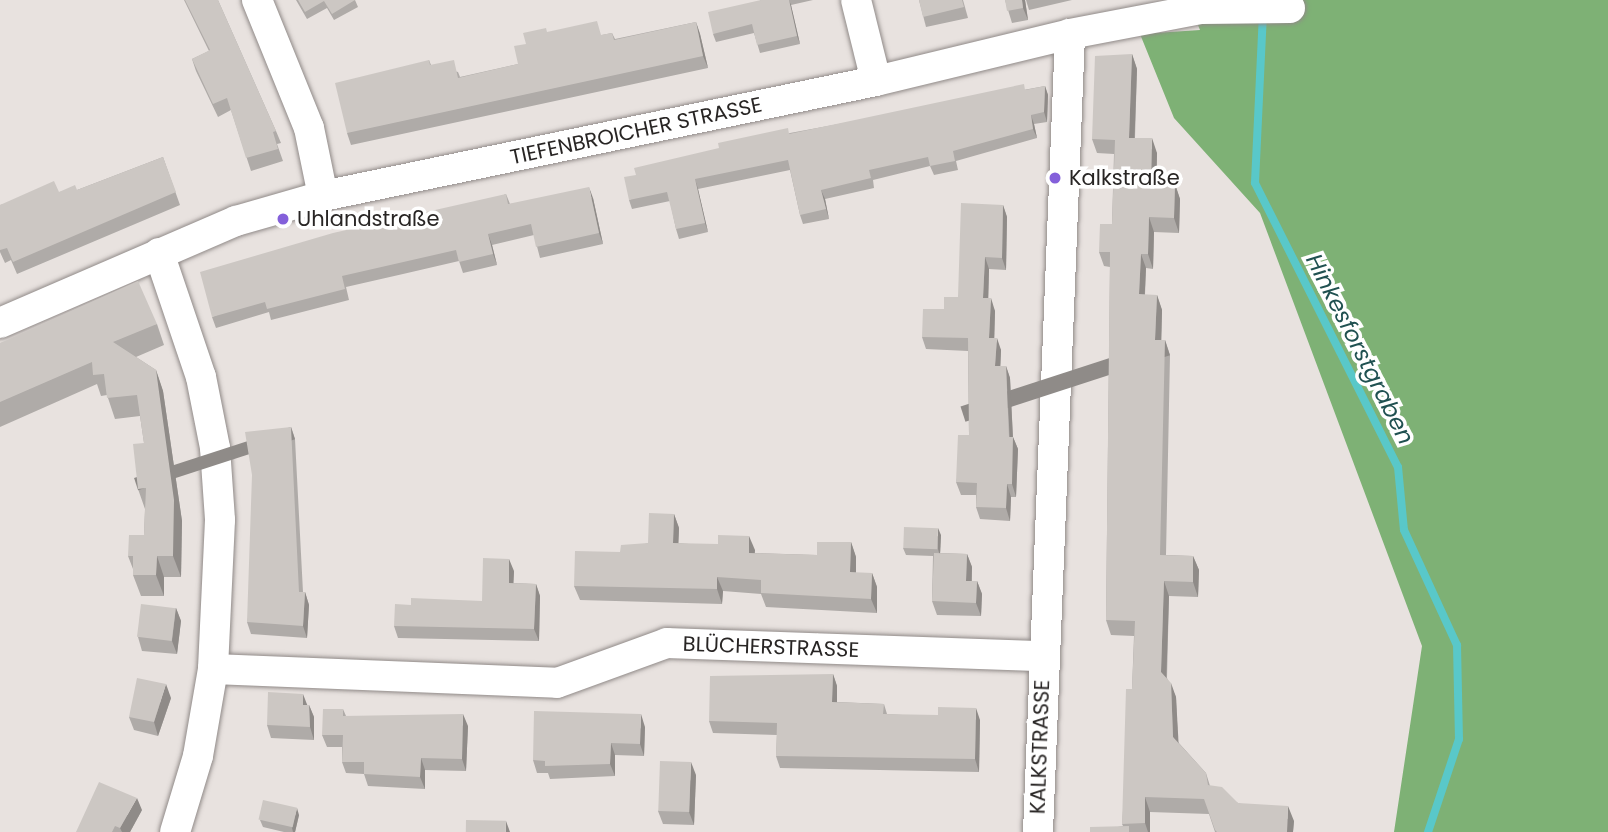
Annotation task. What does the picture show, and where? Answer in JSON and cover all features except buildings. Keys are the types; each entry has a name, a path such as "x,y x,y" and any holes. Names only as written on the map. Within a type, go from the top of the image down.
{"street":[{"path":"257,0 309,128 323,196"},
{"path":"856,0 876,81"},
{"name":"TIEFENBROICHER STRASSE","path":"0,323 236,220 323,196 876,81 1070,34 1201,9 1290,8"},
{"name":"KALKSTRASSE","path":"1038,832 1070,34"},
{"path":"159,253 201,377 215,448 220,520 213,669 198,756 175,832"},
{"name":"BLÜCHERSTRASSE","path":"213,669 557,682 667,643 1043,656"}],"green space":[{"path":"1188,0 1608,0 1608,832 1394,832 1422,646 1260,213 1174,118 1140,34 1200,30"}],"waterway":[{"name":"Hinkesforstgraben","path":"1263,13 1255,183 1398,467 1404,530 1457,645 1459,739 1428,832"}],"place":[{"name":"Kalkstraße","path":"1055,178"},
{"name":"Uhlandstraße","path":"283,219"}]}
